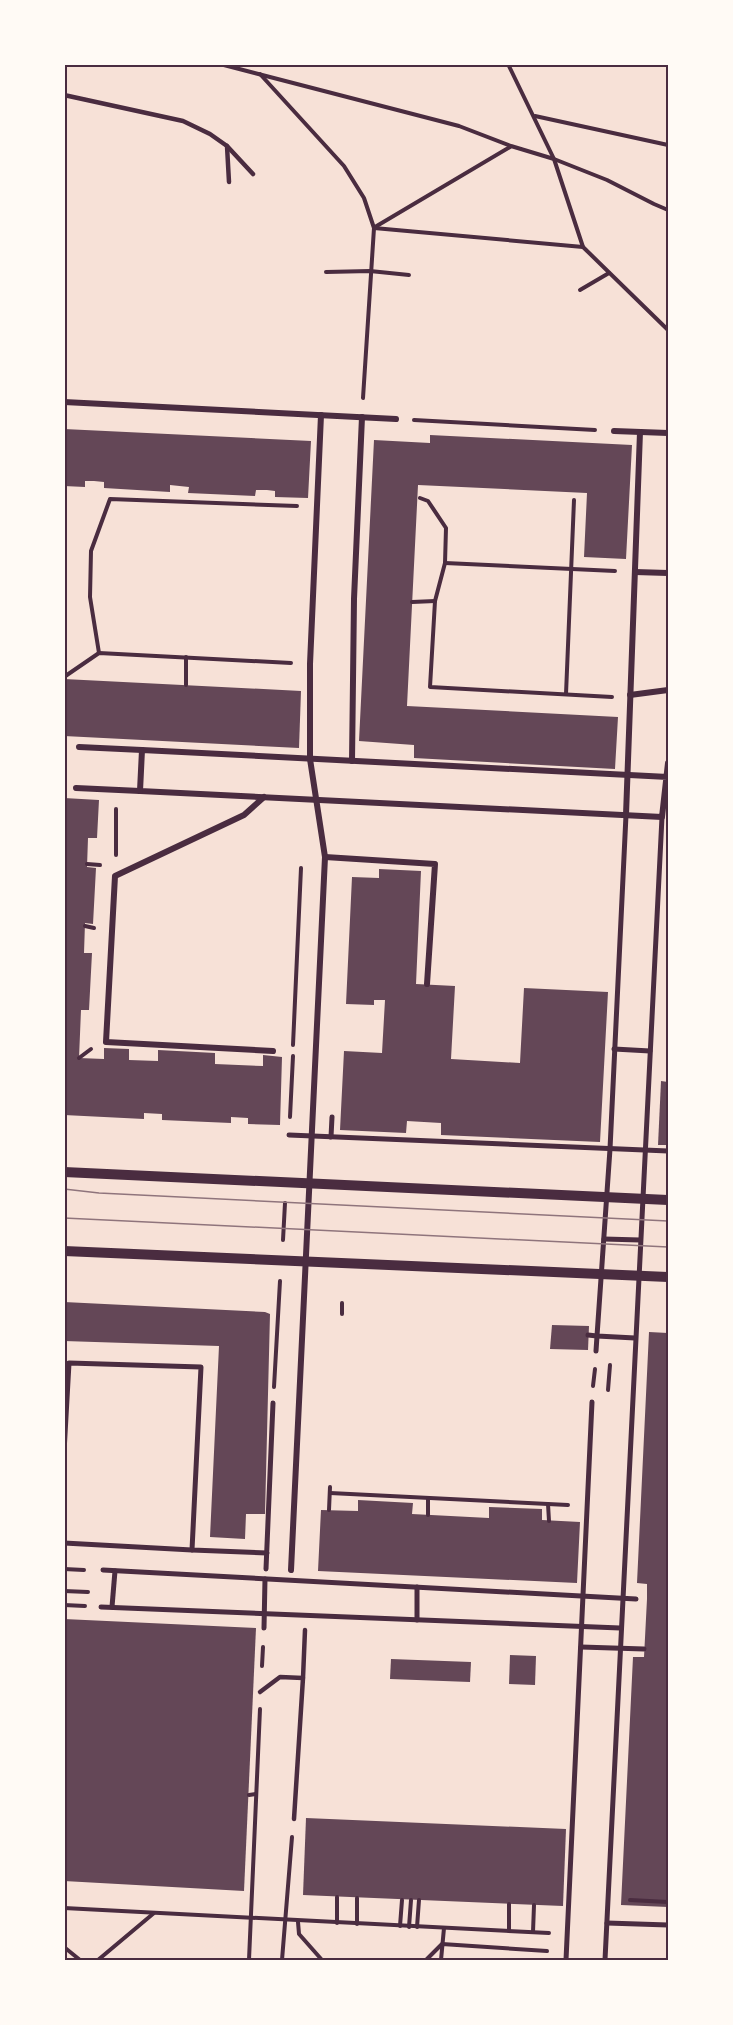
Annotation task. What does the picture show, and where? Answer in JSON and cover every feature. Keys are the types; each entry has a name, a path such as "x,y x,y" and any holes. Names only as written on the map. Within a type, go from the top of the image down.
{"street":[{"path":"64,402 396,419"},
{"path":"291,1570 325,857 310,759 310,664 321,415"},
{"path":"352,761 354,599 362,417"},
{"path":"614,431 669,433"},
{"path":"596,1351 610,1149 626,815 640,432"},
{"path":"635,572 669,573"},
{"path":"630,695 669,690"},
{"path":"79,747 668,777"},
{"path":"140,791 142,750"},
{"path":"605,1960 662,817 669,763"},
{"path":"76,788 662,817"},
{"path":"264,797 244,815 116,876 106,1041 273,1051"},
{"path":"325,857 435,864 427,984"},
{"path":"614,1049 650,1051"},
{"path":"331,1137 332,1117"},
{"path":"289,1136 669,1151"},
{"path":"64,1172 669,1200"},
{"path":"604,1239 640,1240"},
{"path":"64,1251 624,1277 669,1277"},
{"path":"588,1335 635,1338"},
{"path":"64,1452 69,1363 201,1367 192,1550"},
{"path":"566,1960 592,1402"},
{"path":"266,1569 273,1403"},
{"path":"64,1543 267,1553"},
{"path":"103,1570 636,1599"},
{"path":"112,1607 115,1571"},
{"path":"264,1628 265,1579"},
{"path":"417,1587 417,1620"},
{"path":"101,1607 620,1628"},
{"path":"581,1647 644,1649"},
{"path":"607,1923 669,1925"}],"lane":[{"path":"64,95 183,122 210,134 227,146 253,174"},
{"path":"227,146 229,182"},
{"path":"294,1818 305,1630"},
{"path":"261,1690 279,1677 303,1678"}],"path":[{"path":"220,64 459,126 608,180 669,210"},
{"path":"508,64 554,159 583,247 669,330"},
{"path":"260,74 344,166 364,198 374,228 362,417"},
{"path":"535,116 669,145"},
{"path":"374,228 511,146"},
{"path":"374,228 583,247"},
{"path":"326,272 370,271 409,275"},
{"path":"580,290 609,273"},
{"path":"396,419 614,431"},
{"path":"420,498 428,501 446,528 445,563 435,601 430,687 615,697 630,695"},
{"path":"99,653 90,597 91,551 110,499 317,507"},
{"path":"566,694 574,500"},
{"path":"445,563 635,572"},
{"path":"412,602 435,601"},
{"path":"64,677 99,653 310,664"},
{"path":"186,657 186,685"},
{"path":"116,800 116,876"},
{"path":"291,1089 301,868"},
{"path":"342,1304 342,1314"},
{"path":"273,1403 278,1322"},
{"path":"329,1510 330,1487"},
{"path":"330,1493 418,1494 428,1498 570,1505"},
{"path":"428,1498 428,1515"},
{"path":"548,1504 549,1521"},
{"path":"64,1591 93,1592"},
{"path":"249,1960 264,1628"},
{"path":"249,1795 256,1794"},
{"path":"282,1960 294,1818"},
{"path":"337,1897 337,1923"},
{"path":"357,1898 357,1924"},
{"path":"400,1926 402,1900"},
{"path":"409,1927 411,1900"},
{"path":"417,1927 419,1900"},
{"path":"630,1900 669,1902"},
{"path":"509,1931 510,1904"},
{"path":"533,1932 534,1905"},
{"path":"64,1908 298,1922 567,1934"},
{"path":"98,1960 155,1912"},
{"path":"298,1922 299,1934 322,1960"},
{"path":"441,1960 444,1928"},
{"path":"426,1960 442,1944 566,1952"},
{"path":"64,1947 80,1960"}],"building":[{"path":"64,429 311,441 308,498 275,497 275,491 267,490 256,490 255,496 188,493 189,487 170,485 170,492 104,488 104,482 94,481 85,481 85,487 64,486"},
{"path":"430,435 632,445 626,559 584,557 587,493 418,485 407,706 618,717 615,769 414,758 414,745 359,741 374,440 430,443"},
{"path":"64,679 301,691 299,748 64,736"},
{"path":"64,798 99,800 97,838 88,838 87,867 96,868 93,924 85,923 84,953 92,953 89,1010 81,1010 79,1058 104,1059 104,1048 129,1049 129,1060 158,1061 158,1050 215,1053 215,1064 263,1066 263,1055 282,1057 280,1125 248,1124 248,1118 231,1117 231,1123 162,1120 162,1114 144,1113 144,1119 64,1115"},
{"path":"379,869 421,871 416,984 455,986 451,1059 520,1063 524,988 608,992 600,1142 441,1135 441,1123 407,1121 406,1133 340,1130 344,1051 382,1053 385,1000 374,1000 374,1005 346,1004 352,877 379,878"},
{"path":"661,1081 668,1082 668,1145 658,1145"},
{"path":"64,1302 270,1314 265,1514 246,1514 245,1539 210,1537 219,1346 64,1341"},
{"path":"552,1325 589,1326 588,1350 550,1349"},
{"path":"649,1332 668,1333 668,1907 621,1905 633,1657 644,1657 647,1599 647,1584 637,1583"},
{"path":"358,1500 413,1503 412,1514 489,1518 489,1507 542,1509 542,1520 580,1522 577,1583 318,1571 321,1510 358,1511"},
{"path":"64,1619 256,1628 244,1891 64,1881"},
{"path":"510,1655 536,1656 535,1685 509,1684"},
{"path":"391,1659 471,1662 470,1682 390,1679"},
{"path":"306,1818 566,1829 563,1906 303,1895"}],"tram line":[{"path":"64,1189 99,1193 668,1221"},
{"path":"64,1218 668,1247"}]}
